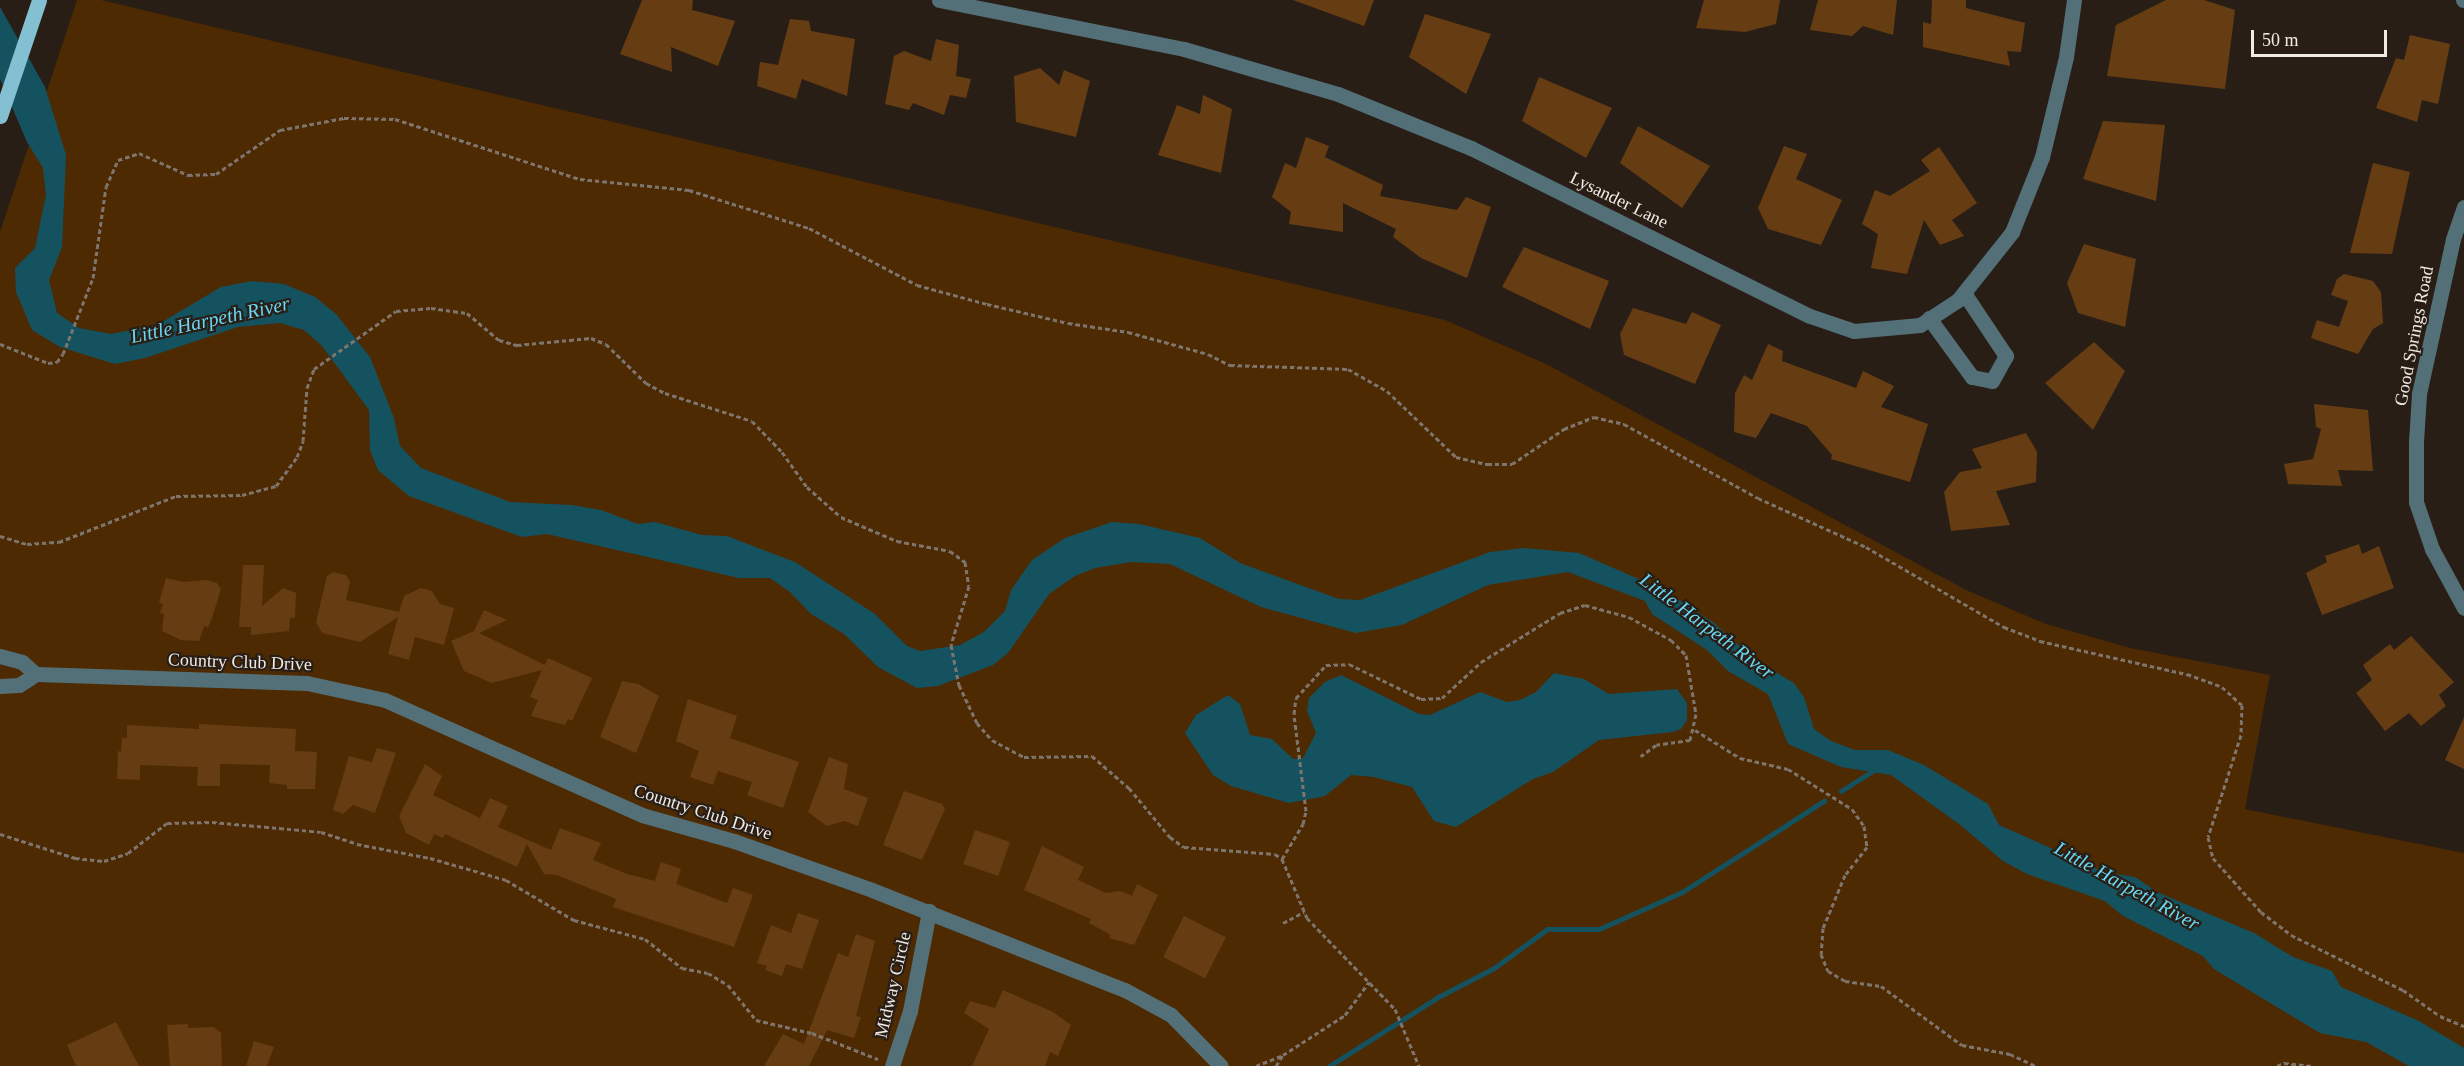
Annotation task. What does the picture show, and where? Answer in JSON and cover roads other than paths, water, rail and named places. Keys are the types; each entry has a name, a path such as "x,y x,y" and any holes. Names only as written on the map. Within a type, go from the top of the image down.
{"main road":[{"path":"0,116 39,0"}],"street":[{"name":"Lysander Lane","path":"939,0 1184,49 1338,94 1471,148 1810,316 1854,331 1920,325 1964,293 2012,232 2042,157 2066,57 2074,0"},
{"name":"Good Springs Road","path":"2464,207 2453,239 2419,394 2416,442 2416,502 2432,549 2464,608"},
{"path":"1929,318 1972,377 1992,381 2006,356 1964,293"},
{"name":"Country Club Drive","path":"0,656 22,662 36,674"},
{"name":"Country Club Drive","path":"0,686 19,685 36,674 278,681 362,693 544,768 642,815 734,841 929,911 1125,990 1171,1015 1221,1066"},
{"name":"Midway Circle","path":"887,1064 910,1011 929,911"}],"water":[{"name":"Little Harpeth River","path":"0,7 45,87 66,155 62,247 49,280 57,313 79,328 111,334 157,325 221,287 252,281 284,284 315,297 336,314 370,357 394,418 400,446 421,468 510,502 572,505 601,510 638,524 655,522 702,535 727,536 795,562 875,614 907,646 920,651 960,645 984,632 1005,611 1011,590 1032,560 1065,538 1112,522 1139,524 1200,538 1240,563 1339,599 1360,600 1490,552 1524,548 1579,553 1664,590 1714,623 1754,659 1794,683 1804,697 1814,729 1831,741 1855,750 1888,750 1924,765 1988,804 1999,825 2105,872 2135,877 2157,892 2254,933 2293,957 2332,971 2341,987 2419,1021 2464,1048 2464,1066 2409,1066 2366,1042 2320,1033 2214,969 2203,956 2123,916 2105,901 2027,874 2003,861 1959,824 1891,775 1841,767 1788,744 1768,694 1728,671 1707,650 1652,614 1645,601 1568,572 1488,585 1402,625 1356,633 1261,607 1170,564 1131,562 1095,568 1075,576 1049,594 1008,653 993,665 938,686 917,688 878,667 844,634 811,614 790,592 770,578 739,578 547,534 522,537 409,496 378,470 370,450 369,410 322,346 304,330 280,323 238,327 145,358 115,364 60,347 32,330 16,292 15,268 35,248 46,195 43,168 27,142 0,79"},
{"path":"1554,673 1584,679 1609,694 1677,689 1687,703 1687,720 1681,729 1673,732 1599,740 1553,772 1533,779 1456,827 1434,821 1412,787 1374,777 1351,775 1325,796 1289,803 1231,786 1213,775 1185,733 1196,715 1228,695 1240,704 1250,735 1272,739 1293,759 1303,758 1316,733 1307,711 1309,698 1325,682 1341,675 1419,714 1430,715 1480,692 1507,702 1520,700 1536,692"}],"waterway":[{"path":"1841,791 1877,768"},
{"path":"1329,1066 1438,997 1494,968 1547,929 1599,929 1682,892 1824,801"}]}
